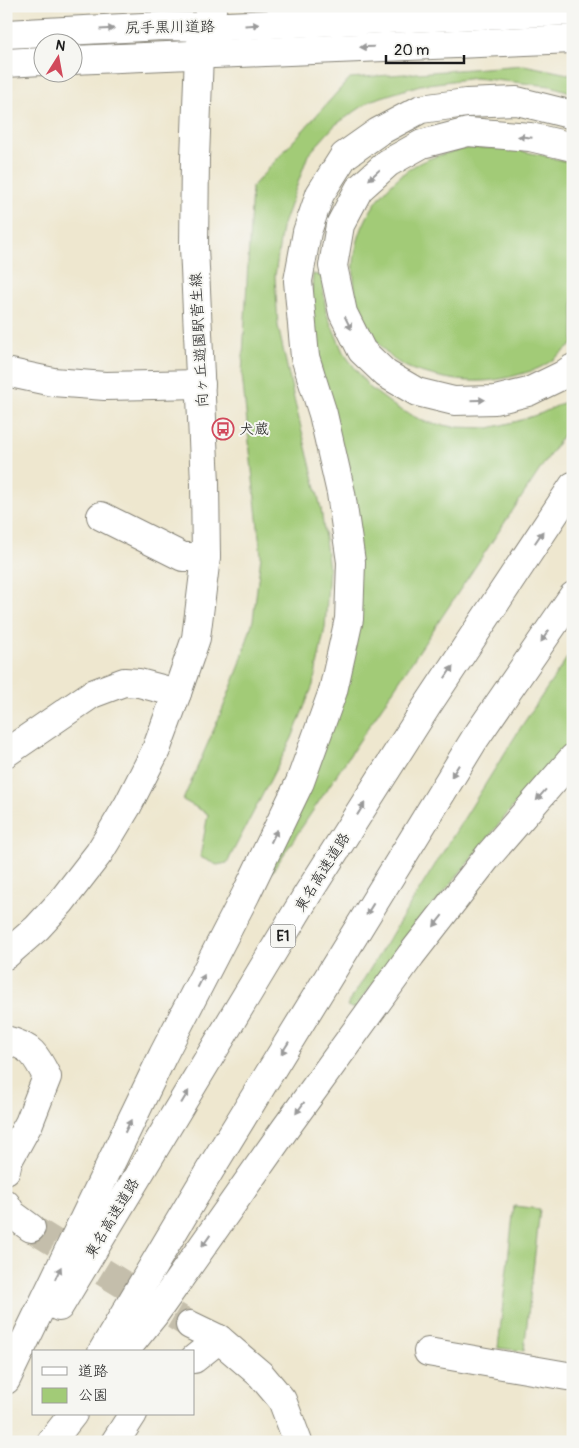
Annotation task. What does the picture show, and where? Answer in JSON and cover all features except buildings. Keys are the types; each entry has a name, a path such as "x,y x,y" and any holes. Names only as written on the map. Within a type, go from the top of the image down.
{"main road":[{"name":"尻手黒川道路","path":"6,34 163,26 208,16 573,11"},
{"name":"向ヶ丘遊園駅菅生線","path":"6,955 37,928 80,878 99,852 128,805 156,750 196,638 206,557 206,483 194,247 195,158 198,54 208,16"},
{"name":"尻手黒川道路","path":"82,60 573,39"},
{"path":"6,63 32,62"},
{"path":"6,1380 163,1054 246,894 300,782 333,691 349,619 351,562 341,493 323,414 305,357 298,281 307,232 320,194 344,156 378,132 421,110 466,103 517,101 573,115"},
{"path":"573,148 530,137 468,132 422,144 388,162 359,189 340,225 333,266 343,313 362,351 386,374 418,392 454,401 495,400 528,392 573,368"},
{"path":"6,372 53,382 105,386 201,384"},
{"name":"東名高速道路","path":"33,1350 312,886 427,706 573,486"},
{"path":"101,516 182,557 206,557"},
{"path":"103,1350 210,1170 469,748 573,596"},
{"path":"6,753 92,694 124,682 139,683 177,693"},
{"path":"126,1350 154,1315 284,1129 411,955 489,855 573,758"},
{"path":"6,1040 20,1044 37,1057 48,1076 29,1123 8,1161 6,1170"},
{"path":"6,1204 12,1214 30,1228"},
{"path":"190,1325 219,1339 261,1375 282,1400 298,1442"},
{"path":"195,1358 219,1339"},
{"name":"東名高速道路","path":"6,1394 32,1351"},
{"path":"428,1352 573,1377"},
{"path":"50,1442 64,1416"},
{"path":"50,1442 71,1416"},
{"path":"115,1442 132,1416"}],"green space":[{"path":"524,65 573,75 573,93 551,86 475,78 420,85 372,100 335,125 308,155 282,227 275,276 278,326 321,508 329,570 325,628 313,685 292,738 227,863 217,865 200,857 208,814 183,800 239,667 253,620 261,556 242,375 252,187 350,78"},
{"path":"468,148 506,148 546,156 573,164 573,344 537,369 486,381 463,381 440,377 412,369 396,361 371,332 360,308 354,283 354,258 360,233 371,210 387,189 408,170 422,162"},
{"path":"313,274 322,276 326,312 343,352 369,387 397,408 425,422 454,427 489,428 542,413 565,402 573,395 573,420 272,872 268,869 352,651 328,403 310,315"},
{"path":"573,649 573,741 512,808 425,916 354,1009 347,1006 521,727"},
{"path":"514,1206 540,1209 524,1351 498,1348"}],"tunnel":[{"path":"31,1228 190,1325"}],"place":[{"name":"犬蔵","path":"223,429"}]}
